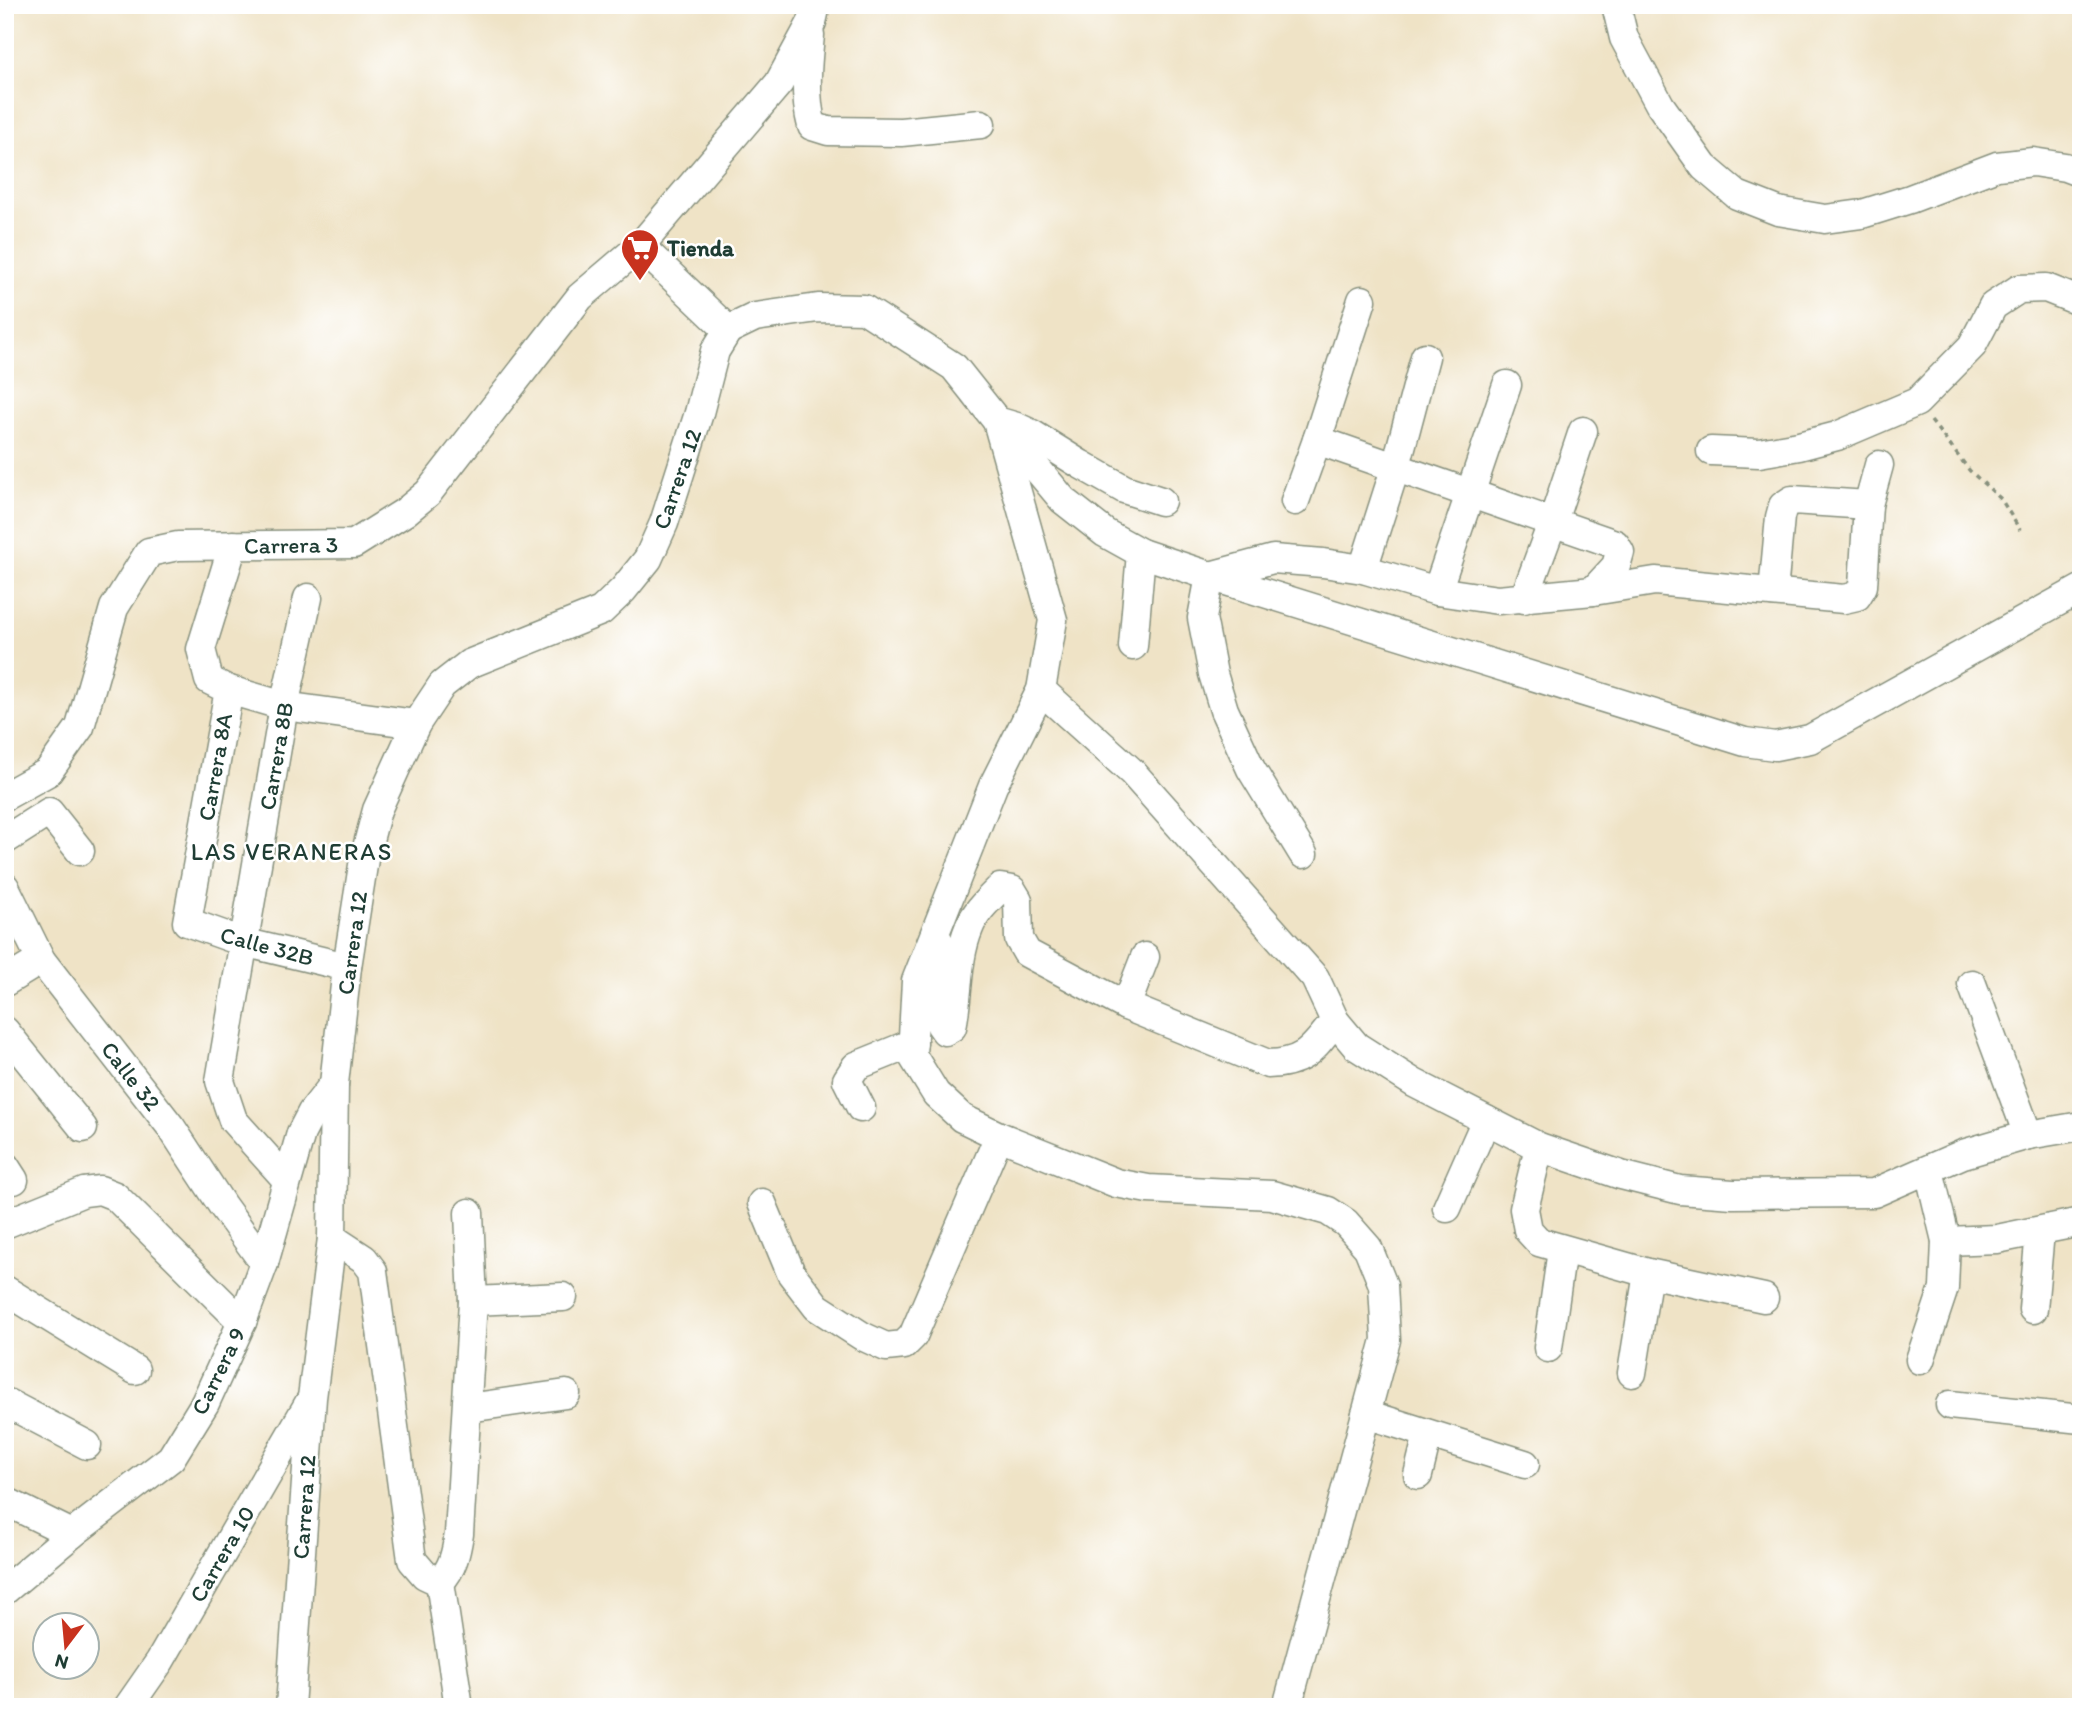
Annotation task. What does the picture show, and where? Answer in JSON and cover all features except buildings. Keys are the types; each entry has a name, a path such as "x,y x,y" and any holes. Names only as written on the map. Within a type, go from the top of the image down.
{"street":[{"path":"1616,5 1624,37 1660,105 1704,167 1737,195 1778,211 1825,219 1862,214 1997,166 2033,162 2065,167 2081,173"},
{"path":"814,13 807,74 807,109 811,126 828,131 901,132 981,124"},
{"name":"Carrera 3","path":"5,796 47,772 80,727 114,608 149,552 178,546 354,544 405,512 428,493 580,297 640,246 779,83 814,13"},
{"path":"640,246 728,330 755,317 818,308 864,309 954,367 1063,500 1105,533 1141,553 1745,742 1774,746 1810,739 2081,589"},
{"path":"1711,451 1759,453 1799,446 1837,436 1917,402 1972,346 1993,306 2019,289 2046,288 2081,302"},
{"path":"1295,500 1363,300"},
{"name":"Carrera 12","path":"290,1707 312,1398 332,1238 334,1084 347,967 364,859 377,810 416,723 442,685 469,664 601,611 623,590 648,559 664,523 699,413 715,351 728,330"},
{"path":"1363,569 1396,466 1425,358"},
{"path":"1437,591 1507,385"},
{"path":"997,421 1032,434 1124,489 1161,501"},
{"path":"997,421 1053,620 1041,690 993,786 916,981 912,1055 936,1094 962,1118 999,1136 1116,1183 1148,1189 1272,1195 1328,1211 1346,1223 1368,1248 1383,1285 1386,1340 1287,1707"},
{"path":"1524,599 1583,431"},
{"path":"1317,440 1615,544 1620,552 1616,566 1593,591"},
{"path":"1210,576 1273,559 1363,569 1437,591 1498,600 1593,591 1655,581 1844,599 1857,597 1863,586 1868,505 1879,465"},
{"path":"1773,592 1783,506 1792,500 1868,505"},
{"name":"Carrera 8A","path":"187,922 229,690 209,680 201,649 233,545"},
{"path":"1133,646 1141,553"},
{"path":"1210,576 1202,618 1213,674 1224,710 1251,768 1303,854"},
{"name":"Carrera 8B","path":"286,1179 233,1120 220,1081 285,706 308,598"},
{"path":"229,690 285,706 416,723"},
{"path":"1041,690 1132,772 1315,978 1335,1021 1356,1046 1414,1083 1539,1147 1621,1175 1680,1190 1734,1194 1874,1193 1963,1154 2028,1135 2081,1126"},
{"path":"5,840 49,812 80,851"},
{"name":"Calle 32","path":"5,887 41,960 171,1127 264,1263"},
{"path":"937,927 940,1024 944,1031 952,1027 961,951 969,925 1000,888 1012,890 1017,900 1018,940 1027,953 1126,1006 1268,1063 1282,1063 1308,1054 1335,1021"},
{"name":"Calle 32B","path":"187,922 243,942 347,967"},
{"path":"1126,1006 1145,957"},
{"path":"5,982 41,960"},
{"path":"1972,984 2028,1135"},
{"path":"5,1031 83,1128"},
{"path":"862,1108 847,1080 856,1066 912,1043"},
{"name":"Carrera 9","path":"6,1589 171,1458 205,1403 242,1322 264,1263 301,1133 312,1112 334,1084"},
{"path":"1447,1208 1486,1120"},
{"path":"762,1203 791,1273 817,1307 862,1336 886,1346 904,1345 913,1336 999,1136"},
{"path":"1539,1147 1524,1209 1528,1230 1539,1242 1648,1273 1764,1298"},
{"path":"1920,1360 1944,1288 1946,1241 1929,1170"},
{"path":"5,1224 84,1192 100,1190 115,1196 242,1322"},
{"path":"440,1583 450,1572 460,1534 473,1301 469,1213"},
{"path":"1946,1241 1997,1239 2081,1222"},
{"path":"2033,1308 2040,1232"},
{"path":"332,1238 364,1259 373,1272 412,1560 425,1575 440,1583"},
{"path":"1548,1348 1562,1250"},
{"path":"1632,1373 1648,1273"},
{"path":"5,1290 135,1370"},
{"path":"473,1301 563,1297"},
{"path":"468,1408 566,1394"},
{"name":"Carrera 10","path":"128,1707 160,1661 312,1398"},
{"path":"5,1402 87,1446"},
{"path":"1950,1405 2081,1419"},
{"path":"1366,1415 1525,1464"},
{"path":"1418,1475 1428,1434"},
{"path":"5,1501 72,1534"},
{"path":"440,1583 459,1707"},
{"path":"151,1707 160,1661"}],"path":[{"path":"1917,402 1970,471 2001,499 2020,530"}],"place":[{"name":"Tienda","path":"640,282"}],"district":[{"name":"LAS VERANERAS","path":"292,852"}]}
